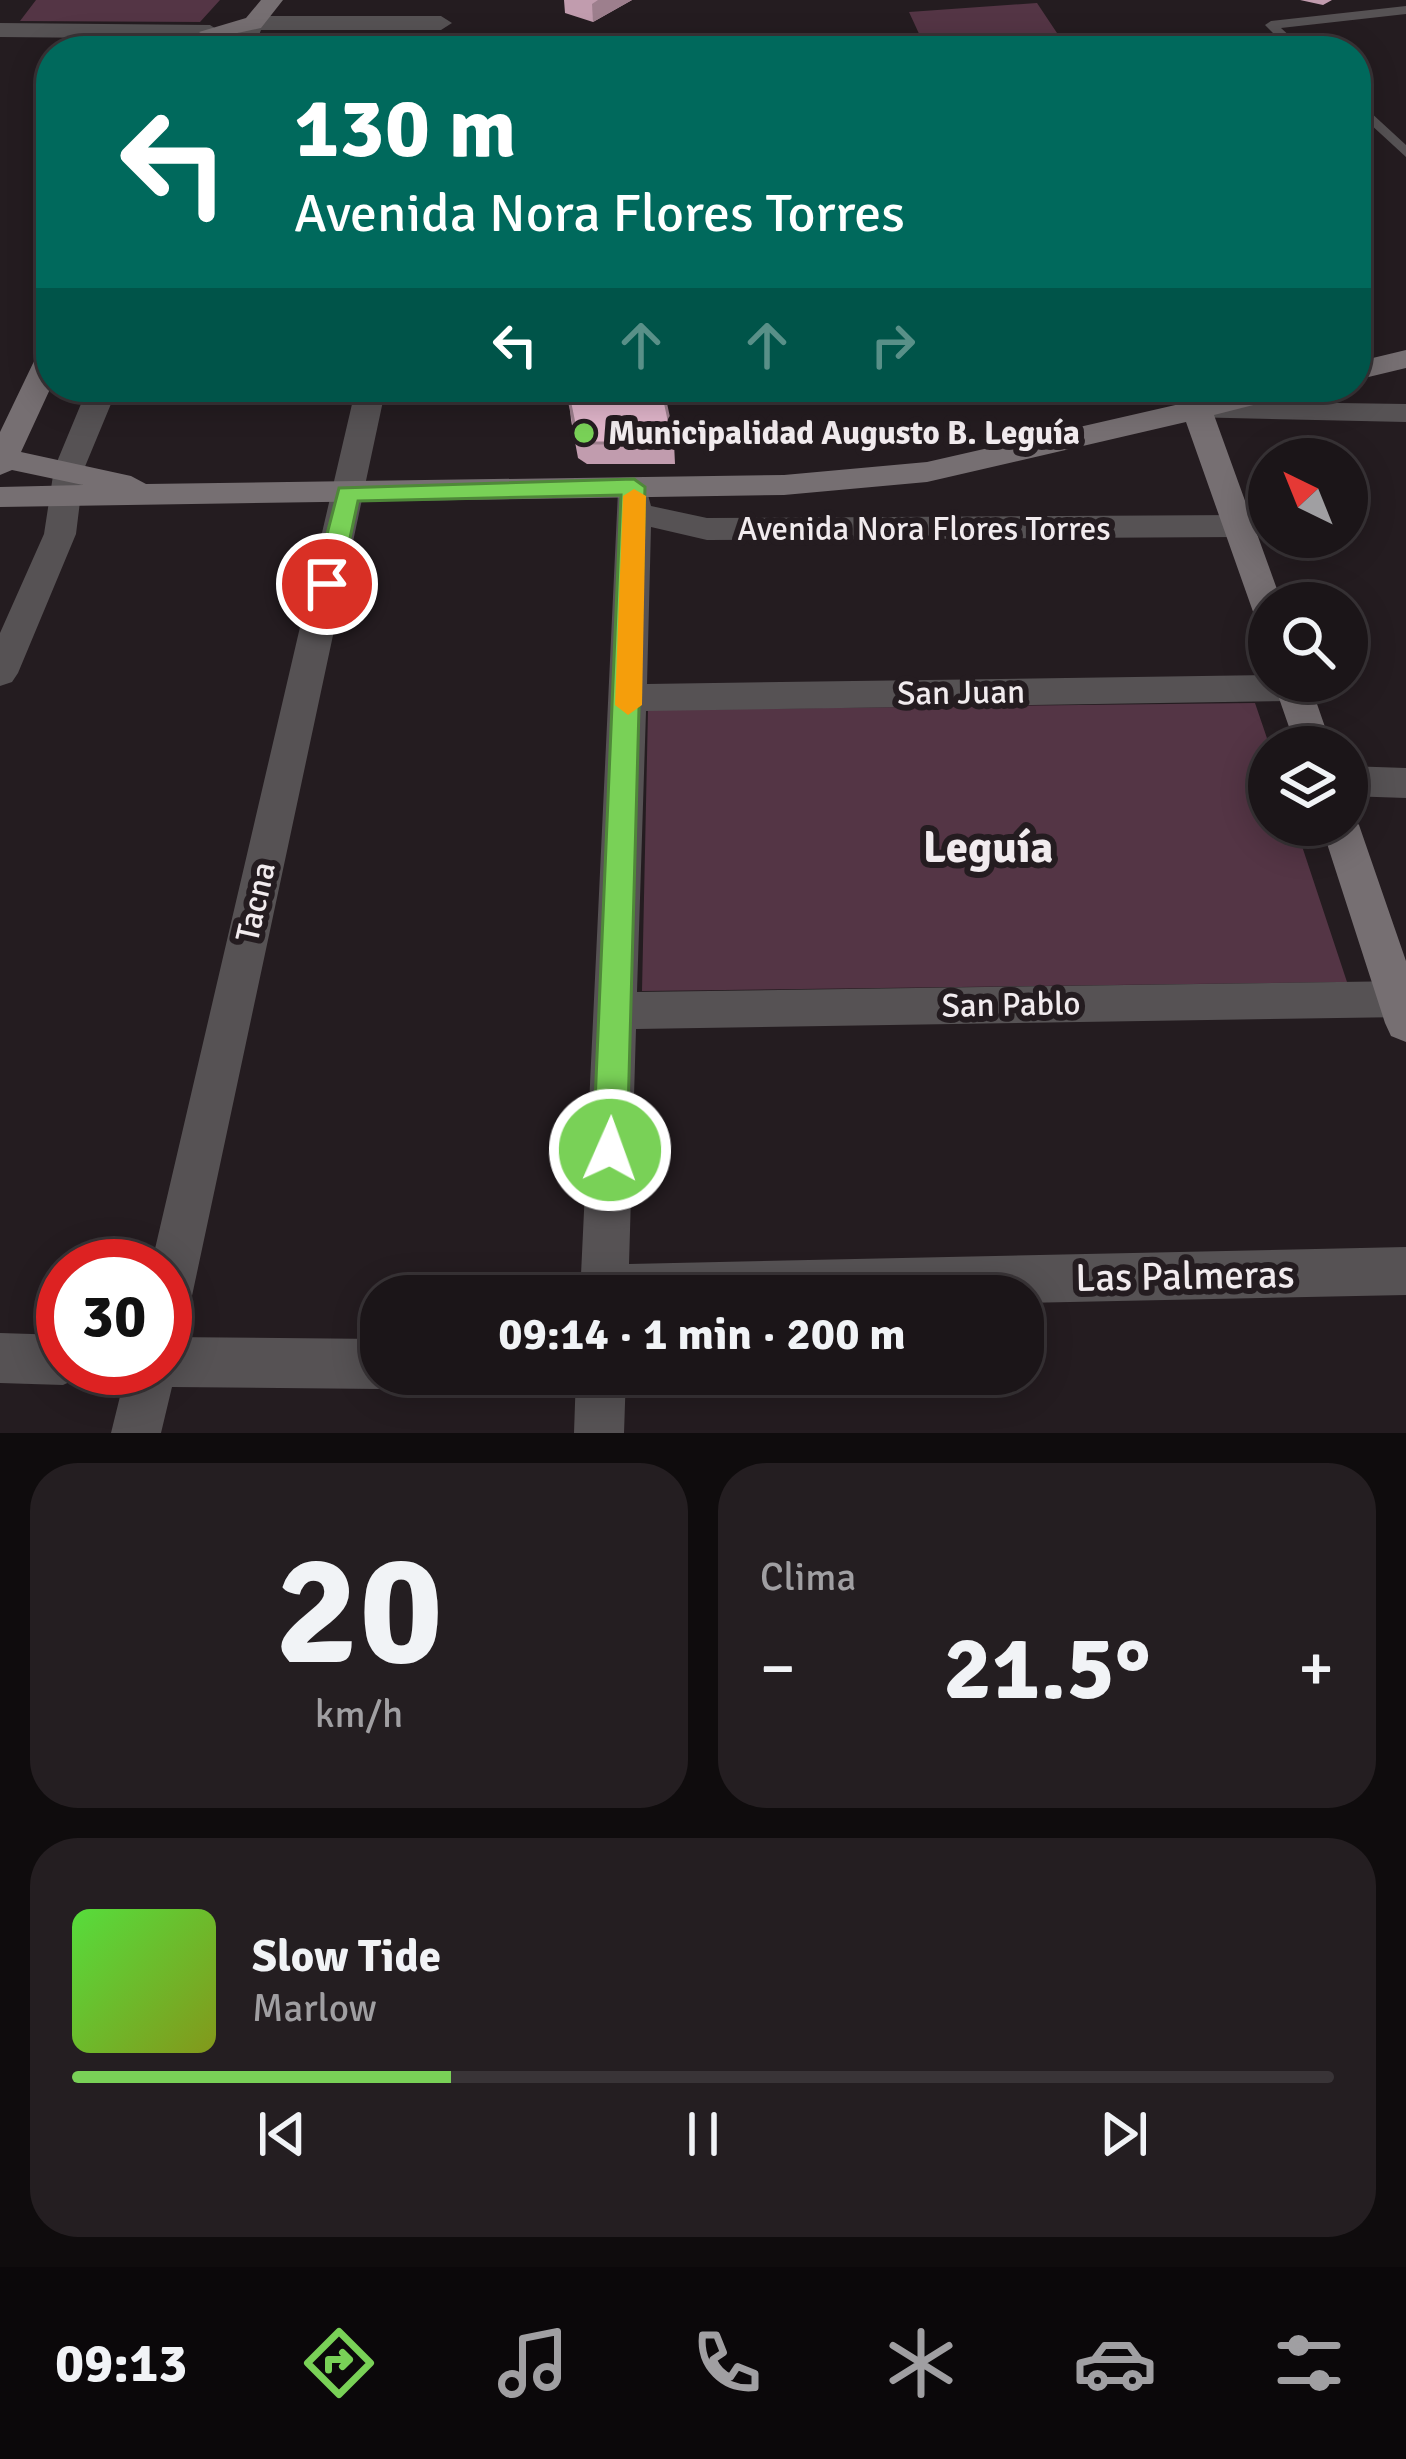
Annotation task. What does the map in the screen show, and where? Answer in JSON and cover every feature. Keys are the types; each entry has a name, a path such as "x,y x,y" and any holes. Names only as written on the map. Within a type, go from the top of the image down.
{"street":[{"path":"0,14 11,0"},
{"path":"209,36 242,0"},
{"path":"248,36 272,0"},
{"path":"218,36 254,23 440,11"},
{"path":"0,30 111,36"},
{"path":"1371,367 1406,359"},
{"path":"1,460 36,386"},
{"path":"0,673 60,534 67,484 98,402"},
{"name":"Tacna","path":"181,1239 367,402"},
{"name":"Avenida Nora Flores Torres","path":"1,460 67,484 156,492 635,500 927,472 1230,402"},
{"path":"1258,582 1197,410 1406,413"},
{"name":"Avenida Nora Flores Torres","path":"0,497 67,484"},
{"path":"605,1275 635,500"},
{"name":"Avenida Nora Flores Torres","path":"635,500 707,530 1240,526"},
{"name":"San Juan","path":"628,698 1248,686"},
{"path":"1368,782 1406,783"},
{"path":"1347,846 1403,1007"},
{"name":"San Pablo","path":"616,1011 1403,1007"},
{"name":"Las Palmeras","path":"1044,1280 1406,1271"},
{"path":"0,1358 36,1359"},
{"path":"192,1362 360,1364"},
{"path":"136,1433 145,1395"},
{"path":"599,1433 600,1395"}],"lane":[{"path":"1282,36 1270,25 1406,10"},
{"path":"1371,118 1406,152"}],"shaded area":[{"path":"36,0 220,0 200,22 20,21"},
{"path":"1037,3 1059,36 920,36 909,12"},
{"path":"1255,703 1263,726 1248,726 1248,846 1302,846 1347,982 642,991 648,710"}],"building":[{"path":"570,402 665,402 674,443 586,443 577,438"}],"slow traffic":[{"path":"628,705 634,496"}],"place":[{"name":"Municipalidad Augusto B. Leguía","path":"584,433"}],"district":[{"name":"Leguía","path":"988,847"}],"route":[{"path":"327,584 347,494 634,487 610,1150"}]}
